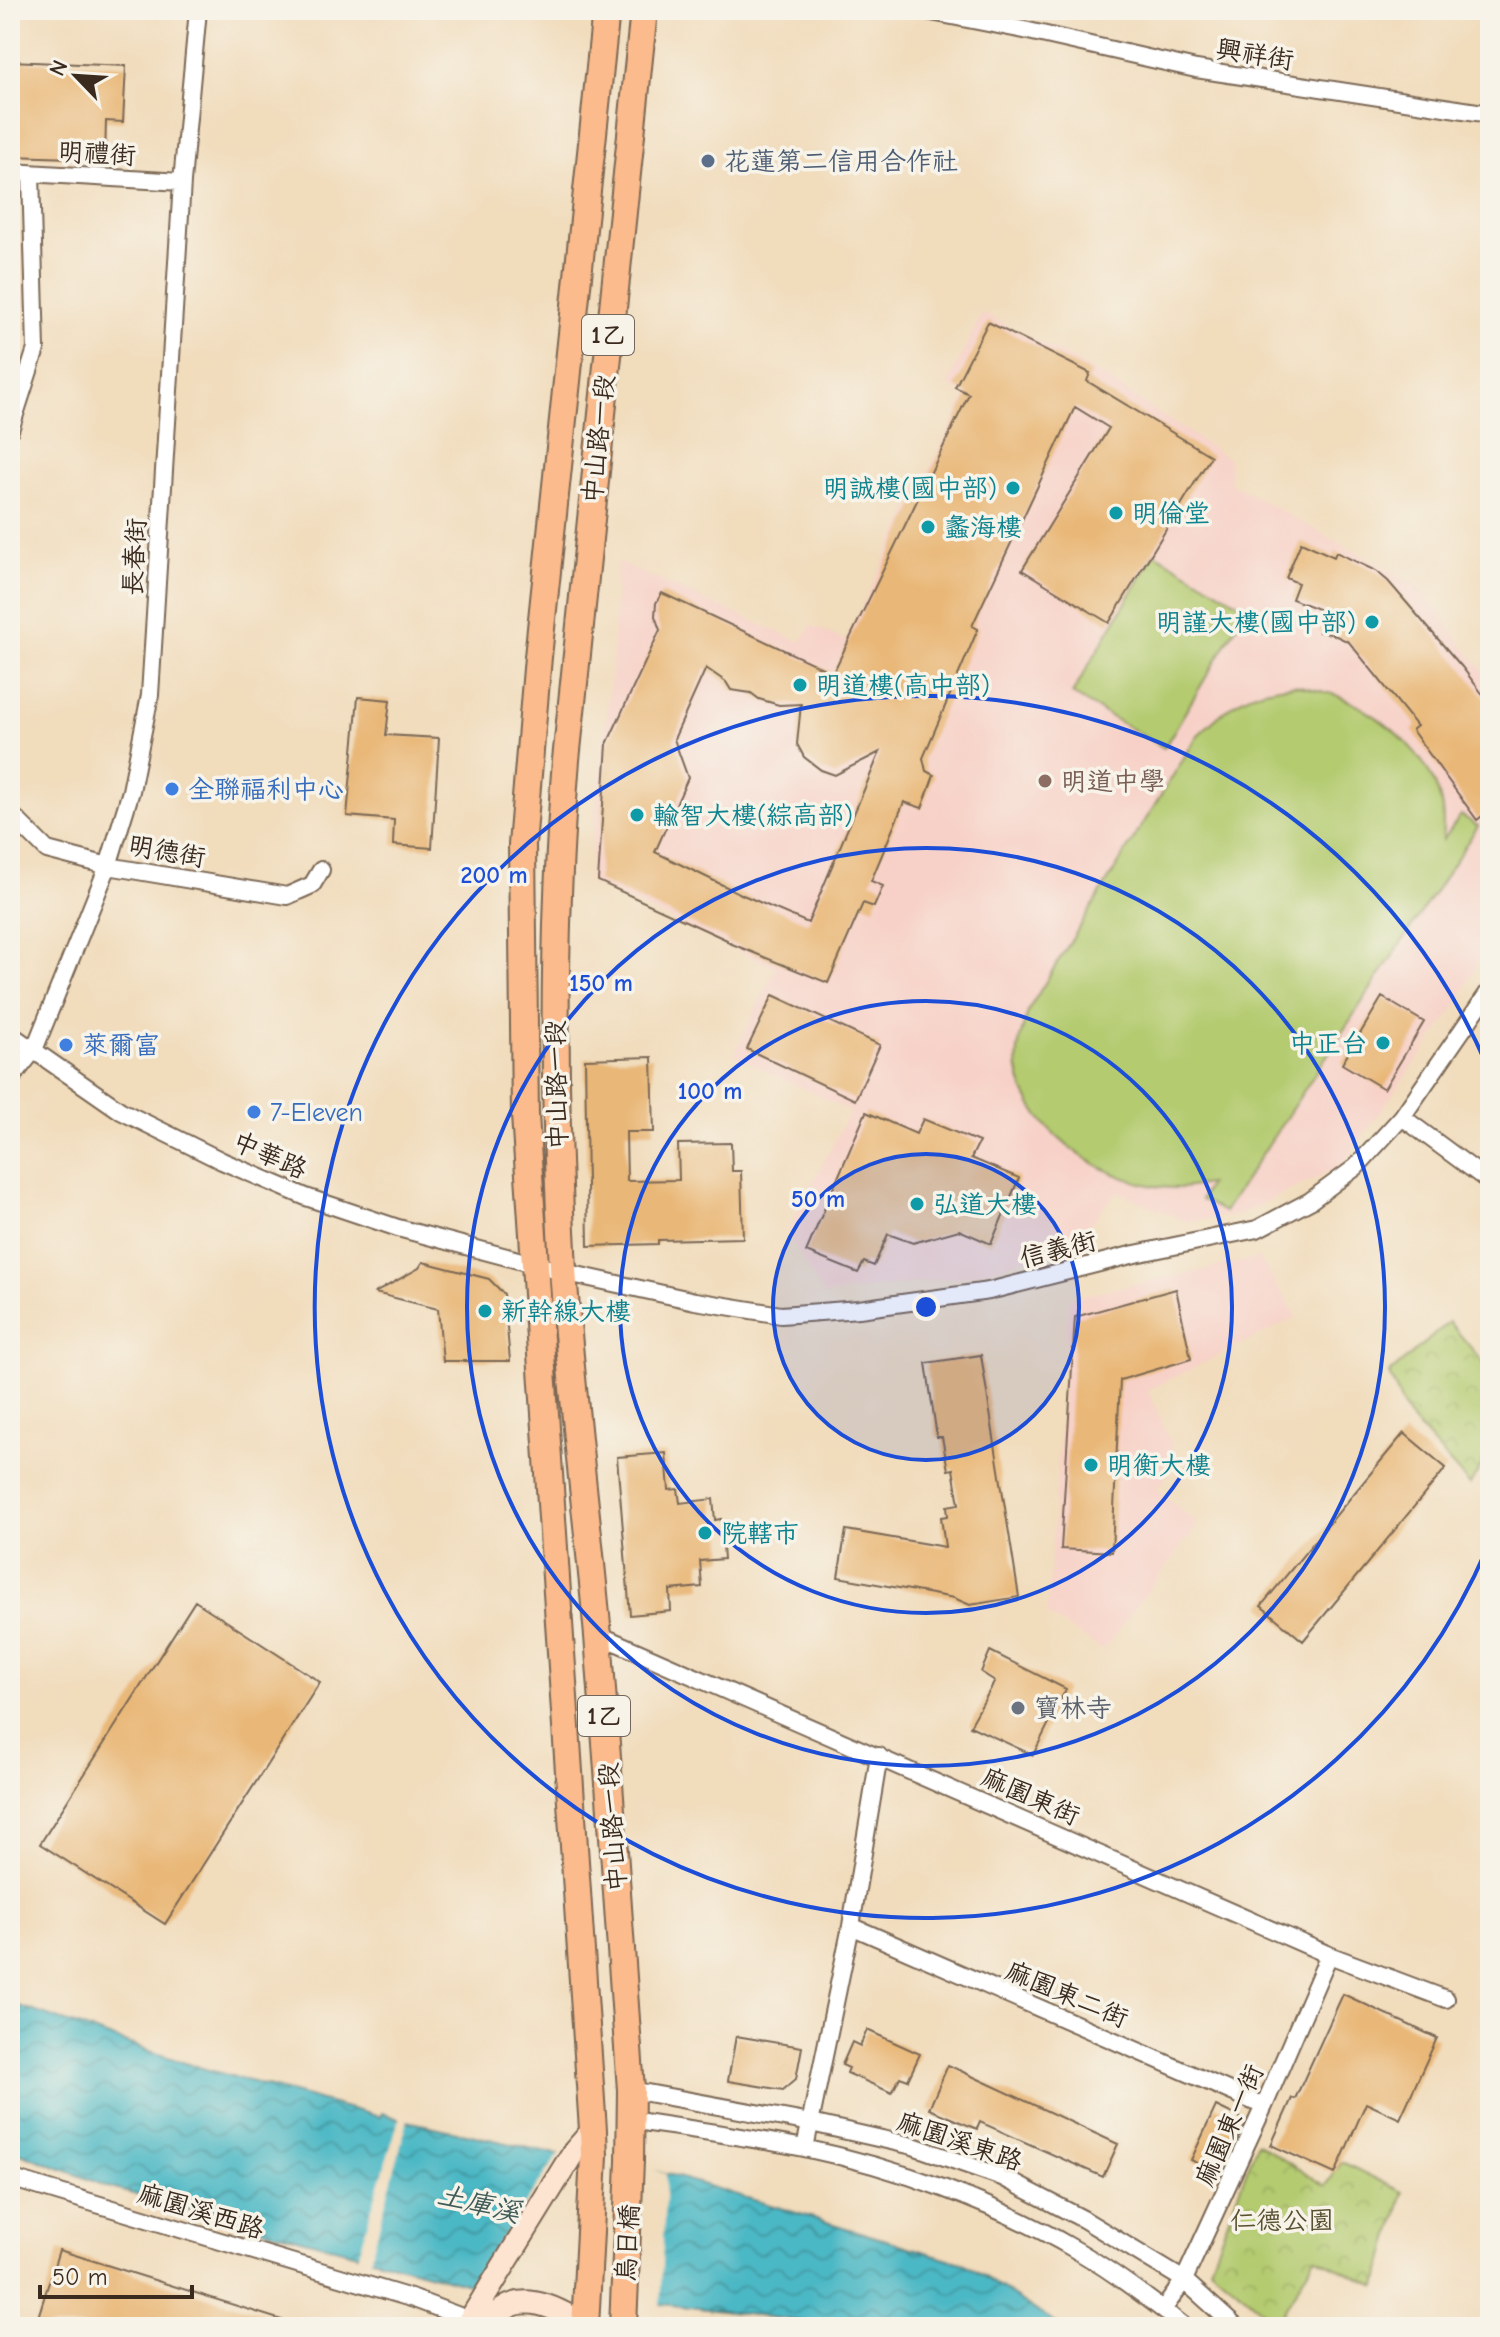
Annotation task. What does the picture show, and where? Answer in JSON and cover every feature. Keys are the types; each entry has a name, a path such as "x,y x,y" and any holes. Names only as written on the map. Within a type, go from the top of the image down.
{"main road":[{"name":"中山路一段","path":"584,2155 593,2130 525,1115 522,845 538,657 606,10"},
{"name":"中山路一段","path":"630,2161 631,2090 597,1634 563,1272 555,1117 554,998 558,853 592,493 644,10"},
{"name":"烏日橋","path":"584,2155 586,2324"},
{"name":"烏日橋","path":"623,2326 630,2161"}],"street":[{"name":"長春街","path":"10,1080 34,1050 108,866 131,791 150,695 182,182 198,10"},
{"name":"興祥街","path":"921,10 1196,69 1490,114"},
{"name":"明禮街","path":"10,172 182,182"},
{"path":"10,430 36,349 31,174"},
{"name":"明德街","path":"10,813 47,850 108,866 287,896 312,885 321,870"},
{"name":"信義街","path":"536,1263 563,1272 695,1301 781,1315 859,1309 989,1291 1135,1254 1257,1229 1310,1201 1356,1167 1402,1117 1490,990"},
{"name":"中華路","path":"10,1034 121,1111 222,1161 306,1197 398,1228 536,1263"},
{"path":"1402,1117 1490,1182"},
{"name":"麻園東街","path":"597,1634 1329,1955 1446,1999"},
{"path":"805,2148 851,1926 879,1756"},
{"name":"麻園東二街","path":"851,1926 1264,2106"},
{"name":"麻園東一街","path":"1163,2310 1184,2280 1329,1955"},
{"name":"麻園溪東路","path":"631,2090 811,2123 913,2146 1002,2177 1083,2219 1184,2280 1236,2327"},
{"name":"麻園溪東路","path":"631,2120 805,2148 958,2195 1020,2221 1077,2250 1185,2327"},
{"path":"476,2325 584,2155"},
{"name":"麻園溪西路","path":"10,2178 414,2299 476,2325"},
{"path":"476,2325 521,2302 546,2303 586,2324"}],"shaded area":[{"name":"明道中學","path":"982,313 1088,367 1229,459 1230,483 1418,586 1490,680 1490,926 1484,949 1457,1005 1341,1166 1239,1215 1187,1222 1117,1191 1074,1244 972,1275 823,1295 787,1232 850,1111 734,1055 775,968 588,882 612,663 617,562 801,642 811,625 845,641 966,395 947,385"},
{"path":"1259,1258 1297,1317 1148,1390 1178,1461 1157,1489 1198,1525 1103,1650 1047,1615 1069,1298"}],"green space":[{"path":"1155,553 1247,608 1164,748 1072,694"},
{"path":"1295,685 1325,692 1359,706 1406,742 1430,773 1438,791 1443,813 1443,840 1461,815 1478,826 1224,1212 1201,1199 1209,1184 1179,1188 1154,1186 1128,1179 1078,1154 1038,1116 1025,1093 1018,1069 1019,1046 1029,1009 1198,735 1221,714 1252,694"},
{"path":"1449,1322 1490,1370 1490,1450 1470,1485 1407,1415 1389,1374"},
{"name":"仁德公園","path":"1257,2143 1326,2186 1342,2162 1403,2192 1377,2286 1315,2257 1277,2323 1210,2267"}],"water":[{"name":"土庫溪","path":"10,2003 191,2065 380,2117 382,2113 561,2155 671,2175 965,2264 1061,2327 825,2327 682,2306 476,2286 111,2188 10,2149"}],"pier":[{"path":"400,2116 408,2119 370,2260 357,2257"},
{"path":"561,2151 623,2162 666,2174 660,2308 539,2297 471,2284"}],"building":[{"path":"10,61 126,66 123,122 106,121 105,159 10,156"},
{"path":"988,322 1090,373 1087,381 1211,456 1109,623 1022,570 1109,428 1075,407 972,626 978,629 923,758 926,771 934,775 922,808 904,802 871,881 883,886 874,907 863,903 828,983 727,942 598,881 607,744 660,630 655,616 656,603 662,593 833,673 969,394 955,387","holes":["706,668 726,682 731,690 751,693 779,705 801,704 797,744 804,757 821,770 835,775 880,752 808,923 655,852 688,778 674,739"]},
{"name":"明謹大樓(國中部)","path":"1301,542 1334,557 1336,552 1376,571 1388,581 1490,704 1490,810 1477,820 1412,730 1417,726 1349,642 1319,632 1326,612 1292,599 1298,583 1286,578"},
{"path":"358,697 390,700 386,735 439,738 432,848 393,845 394,820 347,816"},
{"path":"773,995 880,1045 855,1100 747,1049"},
{"name":"中正台","path":"1382,997 1424,1022 1384,1089 1342,1064"},
{"path":"652,1057 654,1132 626,1132 627,1181 679,1180 678,1144 731,1143 732,1171 741,1171 743,1238 588,1246 585,1059"},
{"name":"弘道大樓","path":"866,1112 916,1134 923,1119 979,1142 971,1158 1019,1178 991,1244 959,1230 913,1243 888,1234 874,1266 864,1262 858,1273 806,1252"},
{"name":"新幹線大樓","path":"423,1262 489,1279 504,1294 510,1361 443,1361 438,1309 375,1293 419,1268"},
{"name":"明衡大樓","path":"1176,1289 1191,1359 1120,1380 1112,1552 1061,1549 1075,1317"},
{"path":"981,1355 1019,1597 970,1605 954,1598 838,1577 846,1530 945,1547 941,1517 948,1516 947,1506 959,1504 953,1469 948,1470 942,1437 937,1437 926,1363"},
{"path":"1404,1433 1446,1468 1303,1641 1261,1606"},
{"name":"院轄市","path":"666,1453 669,1490 678,1489 680,1503 713,1499 715,1520 721,1519 724,1559 700,1561 702,1587 670,1590 671,1611 630,1615 617,1457"},
{"path":"195,1601 320,1682 165,1924 40,1844"},
{"name":"寶林寺","path":"990,1651 1066,1689 1033,1755 970,1726 995,1681 981,1672"},
{"path":"1343,1994 1437,2038 1400,2119 1366,2103 1335,2174 1271,2145"},
{"path":"867,2030 920,2054 908,2080 900,2077 892,2093 847,2073 849,2068 842,2065 852,2042 860,2046"},
{"path":"736,2036 802,2047 796,2079 783,2090 728,2081"},
{"path":"948,2065 1118,2144 1103,2177 980,2122 977,2129 929,2109"},
{"path":"1216,2106 1243,2119 1217,2173 1191,2160"},
{"path":"59,2250 291,2323 290,2327 35,2327"}],"place":[{"name":"花蓮第二信用合作社","path":"708,161"},
{"name":"明誠樓(國中部)","path":"1013,488"},
{"name":"明倫堂","path":"1116,513"},
{"name":"蠡海樓","path":"928,527"},
{"name":"明謹大樓(國中部)","path":"1372,622"},
{"name":"明道樓(高中部)","path":"800,685"},
{"name":"明道中學","path":"1045,781"},
{"name":"全聯福利中心","path":"172,789"},
{"name":"輸智大樓(綜高部)","path":"637,815"},
{"name":"中正台","path":"1383,1043"},
{"name":"萊爾富","path":"66,1045"},
{"name":"7-Eleven","path":"254,1112"},
{"name":"弘道大樓","path":"917,1204"},
{"name":"新幹線大樓","path":"485,1311"},
{"name":"明衡大樓","path":"1091,1465"},
{"name":"院轄市","path":"705,1533"},
{"name":"寶林寺","path":"1018,1708"}]}
